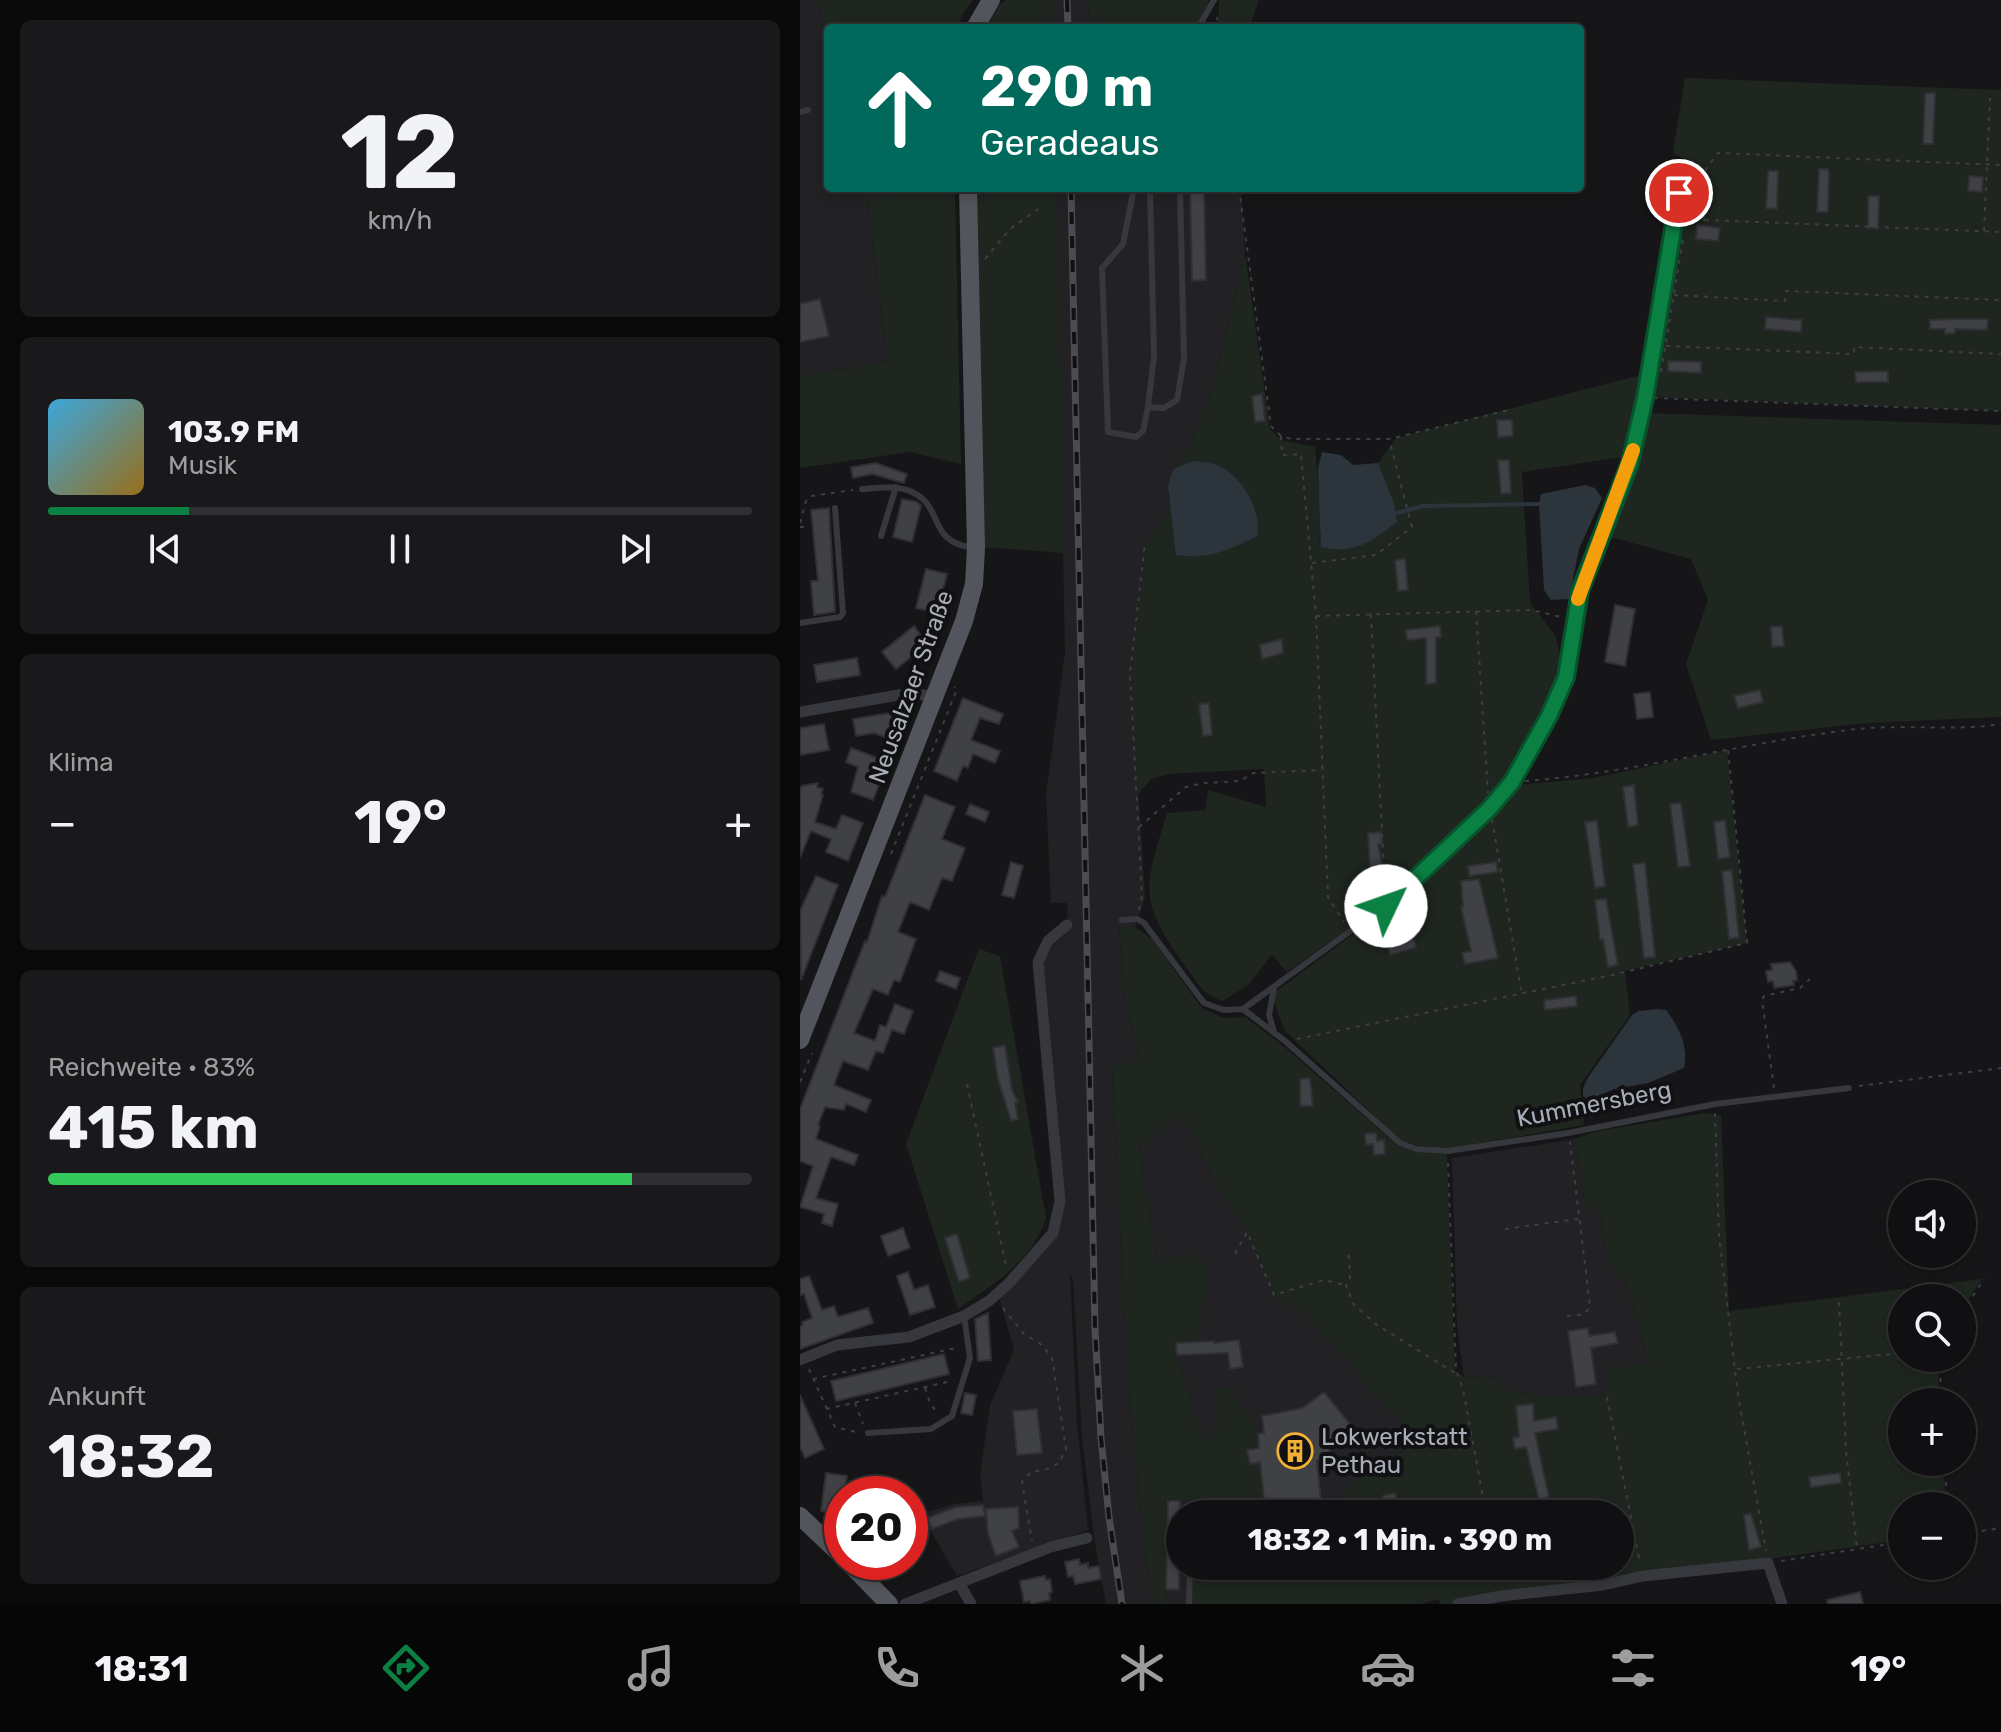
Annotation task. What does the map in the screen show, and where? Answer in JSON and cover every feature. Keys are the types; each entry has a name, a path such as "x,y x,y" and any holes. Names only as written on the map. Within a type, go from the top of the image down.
{"main road":[{"path":"977,24 991,0"},
{"name":"Neusalzaer Straße","path":"800,1040 970,603 976,548 968,192"},
{"path":"800,1516 824,1539"},
{"path":"866,1580 889,1604"}],"street":[{"path":"800,712 910,693 936,697"},
{"path":"802,1359 837,1345 909,1337 964,1316 994,1297 1053,1233 1060,1201 1038,962 1048,941 1067,925"},
{"path":"905,1604 1034,1554 1087,1538"},
{"path":"1458,1604 1603,1585 1643,1576 1768,1563 1782,1604"},
{"path":"959,1583 971,1604"}],"lane":[{"path":"1200,24 1214,0"},
{"path":"800,112 808,110"},
{"path":"1243,1009 1386,906 1489,809 1512,782 1549,716 1566,677 1580,591 1630,463 1645,398 1683,167"},
{"path":"1133,192 1123,244 1102,268 1108,432 1136,437 1143,431 1154,356 1150,192"},
{"path":"1148,407 1164,408 1177,400 1184,359 1180,192"},
{"path":"862,489 896,487 920,497 928,505 946,538 955,544 976,548"},
{"path":"881,536 896,487"},
{"path":"800,623 840,617 843,613 835,508"},
{"path":"1122,920 1137,919"},
{"name":"Kummersberg","path":"1137,919 1144,923 1204,1003 1224,1010 1243,1009 1285,1041 1400,1143 1416,1149 1448,1151 1568,1133 1715,1104 1849,1088"},
{"path":"1274,988 1269,1015 1274,1033"},
{"path":"868,1433 931,1429 952,1416 970,1358 964,1316"},
{"path":"1189,1604 1190,1580"}],"path":[{"path":"1217,15 1218,24"},
{"path":"1984,231 1990,98"},
{"path":"1704,221 1706,169 1718,153 2001,165"},
{"path":"1240,192 1271,426 1281,436 1291,439 1389,439 1513,409"},
{"path":"970,279 998,240 1038,209"},
{"path":"1675,218 2001,232"},
{"path":"1661,372 1683,239"},
{"path":"1674,295 1785,301 1786,291 2001,300"},
{"path":"1666,346 1854,354 1854,347 2001,354"},
{"path":"1645,398 2001,411"},
{"path":"1281,436 1282,455 1301,454 1316,616 1328,897 1349,932"},
{"path":"1311,563 1376,555 1412,527 1389,439"},
{"path":"806,527 800,525 806,501 811,496 862,489"},
{"path":"1137,919 1142,896 1130,674 1145,543"},
{"path":"1316,616 1532,610 1574,620"},
{"path":"1371,614 1386,906"},
{"path":"1512,782 1642,766 1855,729 2001,724"},
{"path":"1285,1041 1612,975 1747,943 1728,749"},
{"path":"1138,828 1186,787 1240,781 1253,773 1323,770"},
{"path":"1775,1098 1762,1000 1764,996 1800,988 1810,979"},
{"path":"1849,1088 2001,1068"},
{"path":"967,1084 1009,1283"},
{"path":"1715,1104 1719,1236 1749,1464 1768,1563 1888,1544"},
{"path":"1567,1316 1585,1314 1590,1306 1568,1133"},
{"path":"1448,1151 1457,1374 1463,1389 1483,1500"},
{"path":"1505,1229 1580,1219"},
{"path":"1235,1254 1247,1232 1274,1295 1324,1280 1346,1286"},
{"path":"1346,1286 1350,1279 1349,1255"},
{"path":"1976,1291 1984,1279"},
{"path":"1346,1286 1354,1305 1377,1325 1457,1374"},
{"path":"994,1297 1024,1334 1042,1345 1052,1358 1058,1384 1066,1449 1059,1463 1031,1472 1022,1482 1034,1554"},
{"path":"1839,1302 1846,1451 1857,1548"},
{"path":"813,1379 968,1345"},
{"path":"1735,1369 1888,1354"},
{"path":"802,1359 835,1427 847,1432 868,1433 855,1403"},
{"path":"826,1409 961,1379"},
{"path":"925,1386 941,1423"},
{"path":"1607,1397 1643,1576"},
{"path":"1976,1532 2001,1528"},
{"path":"1498,1580 1501,1596"}],"shaded area":[{"path":"800,0 819,0 824,33 824,192 889,192 889,195 867,200 888,363 800,375"},
{"path":"819,0 973,0 960,24 824,24 824,33"},
{"path":"1006,0 1052,0 1052,24 989,24 999,5"},
{"path":"1052,0 1087,0 1090,24 1052,24"},
{"path":"1087,0 1208,0 1209,7 1197,24 1090,24"},
{"path":"1219,0 1259,0 1250,24 1219,24"},
{"path":"1685,78 2001,90 2001,411 1647,397 1677,222 1697,223 1700,167 1673,153"},
{"path":"889,192 955,192 961,464 910,452 800,468 800,375 888,363 867,199 889,195"},
{"path":"974,192 1056,192 1065,553 982,547"},
{"path":"1056,192 1241,192 1245,254 1213,388 1193,439 1173,470 1168,486 1169,513 1146,542 1131,675 1145,897 1135,927 1119,927 1125,1000 1140,1060 1112,1067 1128,1385 1145,1556 1154,1604 1106,1604 1082,1438 1073,1280 1070,1272 1077,1422 1088,1530 957,1576 928,1526 928,1512 954,1504 983,1501 980,1475 990,1405 1014,1350 999,1297 1055,1236 1064,1202 1043,980 1044,961 1052,946 1068,932 1067,903 1051,903 1046,794 1065,653"},
{"path":"1245,254 1270,429 1281,440 1315,447 1322,523 1319,541 1394,503 1378,463 1396,438 1641,375 1628,456 1522,472 1530,603 1555,635 1565,675 1547,717 1510,781 1485,809 1389,900 1287,972 1272,955 1248,985 1223,1001 1200,987 1169,942 1152,907 1150,876 1167,813 1205,810 1208,790 1266,807 1264,769 1168,774 1151,779 1137,795 1131,675 1146,542 1169,513 1168,486 1173,470 1193,439 1213,388"},
{"path":"1648,413 2001,425 2001,717 1866,723 1711,740 1686,664 1708,600 1691,559 1607,536"},
{"path":"1322,452 1341,455 1353,465 1378,463 1394,503 1397,522 1353,548 1321,547 1318,468"},
{"path":"1194,461 1212,463 1233,475 1241,484 1253,504 1257,536 1218,553 1176,555 1168,486 1173,469"},
{"path":"1585,485 1595,488 1602,498 1579,549 1569,599 1551,600 1544,590 1541,494"},
{"path":"1727,750 1747,943 1625,971 1630,1015 1580,1085 1584,1125 1447,1149 1415,1145 1399,1139 1285,1031 1271,995 1394,904 1474,828 1494,818 1492,811 1514,785 1594,778"},
{"path":"1119,926 1135,927 1152,939 1202,1008 1223,1018 1245,1017 1287,1049 1397,1145 1412,1151 1447,1154 1455,1371 1464,1377 1498,1379 1504,1388 1544,1398 1606,1395 1605,1368 1649,1364 1627,1284 1608,1264 1599,1210 1585,1205 1575,1139 1594,1132 1704,1113 1721,1115 1729,1311 1888,1291 1888,1372 1938,1372 1939,1388 1888,1388 1888,1476 1944,1476 1945,1492 1888,1492 1888,1542 1634,1578 1634,1500 1346,1500 1346,1488 1406,1449 1410,1433 1303,1312 1274,1295 1247,1233 1207,1166 1183,1113 1139,1146 1157,1262 1197,1254 1209,1274 1197,1340 1176,1342 1176,1355 1203,1440 1218,1425 1218,1387 1230,1387 1257,1427 1263,1500 1166,1499 1165,1604 1154,1604 1145,1556 1128,1385 1112,1067 1140,1059 1125,1000"},
{"path":"979,949 1000,956 1046,1218 1040,1234 1021,1260 998,1281 958,1309 906,1144"},
{"path":"1666,1010 1679,1030 1685,1052 1684,1068 1648,1083 1614,1089 1590,1100 1583,1096 1587,1079 1632,1015"},
{"path":"1183,1113 1207,1166 1247,1232 1274,1295 1303,1312 1410,1433 1406,1449 1346,1488 1346,1500 1261,1500 1218,1387 1218,1425 1203,1440 1176,1355 1157,1262 1139,1146"},
{"path":"1575,1139 1585,1204 1599,1210 1608,1264 1627,1284 1649,1364 1605,1368 1607,1395 1544,1398 1504,1388 1498,1379 1464,1377 1457,1326 1452,1158"},
{"path":"1982,1279 1976,1288 1976,1284 1942,1284"},
{"path":"1166,1499 1178,1500 1166,1500 1166,1580 1190,1580 1186,1604 1165,1604"},
{"path":"1192,1580 1623,1580 1455,1604 1440,1604 1439,1599 1420,1604 1191,1604"}],"building":[{"path":"1925,93 1935,93 1933,144 1923,144"},
{"path":"1819,169 1828,169 1829,173 1828,212 1817,212"},
{"path":"1768,171 1778,171 1777,209 1766,208"},
{"path":"1969,176 1983,177 1982,192 1968,191"},
{"path":"1190,192 1204,192 1206,280 1192,281"},
{"path":"1868,196 1879,196 1878,228 1868,228"},
{"path":"1697,225 1720,228 1718,241 1696,239"},
{"path":"820,299 829,336 800,342 800,304"},
{"path":"1766,317 1802,320 1801,332 1765,329"},
{"path":"1988,319 1987,330 1955,329 1955,333 1945,334 1945,329 1930,329 1930,320"},
{"path":"1668,361 1701,362 1701,373 1668,371"},
{"path":"1888,371 1888,382 1856,382 1855,372"},
{"path":"1262,394 1265,421 1255,422 1252,396"},
{"path":"1497,420 1512,420 1513,436 1498,437"},
{"path":"1498,460 1509,460 1511,493 1501,494"},
{"path":"876,463 907,474 904,483 872,474 853,478 851,467"},
{"path":"902,499 921,506 912,542 893,537"},
{"path":"829,508 835,612 814,615 811,581 818,581 811,510"},
{"path":"1405,559 1408,590 1398,591 1395,560"},
{"path":"926,569 947,574 937,613 916,608"},
{"path":"1615,605 1635,609 1625,666 1605,662"},
{"path":"914,626 927,644 896,669 882,652"},
{"path":"1440,626 1441,637 1436,637 1436,683 1426,684 1426,638 1407,640 1406,630"},
{"path":"1782,626 1784,646 1772,647 1771,627"},
{"path":"1282,639 1283,653 1262,659 1260,645"},
{"path":"857,658 860,675 817,682 814,665"},
{"path":"1760,690 1763,702 1738,708 1734,696"},
{"path":"1650,692 1653,717 1637,719 1634,694"},
{"path":"963,698 1003,714 999,724 980,718 971,740 1000,751 995,763 973,754 968,768 963,766 957,781 934,771"},
{"path":"1209,703 1212,735 1203,736 1199,704"},
{"path":"908,710 896,741 874,733 856,736 853,719"},
{"path":"824,724 829,750 800,755 800,728"},
{"path":"851,748 888,762 873,800 851,792 858,767 846,762"},
{"path":"818,783 817,787 823,789 823,795 815,822 836,829 842,815 863,823 848,861 826,852 831,839 811,831 800,857 800,789"},
{"path":"1634,785 1638,825 1628,827 1623,787"},
{"path":"925,795 955,807 942,839 965,848 952,881 942,878 929,910 910,902 898,932 916,939 900,982 894,980 888,995 873,989 854,1033 875,1041 880,1025 886,1027 895,1004 913,1011 904,1034 892,1030 883,1053 876,1051 868,1070 843,1061 834,1085 871,1100 866,1112 846,1104 844,1110 825,1107 818,1125 816,1139 858,1155 854,1165 831,1157 816,1198 838,1204 832,1226 822,1223 824,1214 800,1207 813,1166 800,1161 800,1109 867,942 882,896 885,897"},
{"path":"1681,803 1690,866 1678,867 1670,804"},
{"path":"970,804 989,812 985,822 966,814"},
{"path":"1725,820 1730,857 1718,859 1714,822"},
{"path":"1597,821 1605,886 1595,888 1585,822"},
{"path":"1381,832 1382,844 1378,844 1384,899 1376,900 1374,886 1371,886 1368,833"},
{"path":"1011,862 1023,866 1014,898 1002,895"},
{"path":"1496,862 1498,872 1469,876 1468,866"},
{"path":"1645,863 1655,957 1644,958 1633,864"},
{"path":"1732,870 1739,937 1729,939 1722,871"},
{"path":"816,876 838,885 801,980 800,911"},
{"path":"1479,879 1498,958 1465,964 1462,953 1471,951 1461,907 1461,881"},
{"path":"1606,899 1618,965 1608,967 1603,939 1600,940 1595,900"},
{"path":"1412,933 1416,947 1390,955 1386,939"},
{"path":"1790,962 1796,971 1794,985 1774,988 1773,981 1768,982 1766,971 1772,970 1771,964"},
{"path":"940,971 960,978 956,989 936,981"},
{"path":"1576,996 1577,1006 1545,1010 1544,1000"},
{"path":"1005,1045 1012,1090 1018,1102 1015,1102 1018,1119 1011,1121 998,1079 993,1048"},
{"path":"1310,1078 1313,1106 1300,1106 1300,1079"},
{"path":"1376,1133 1377,1141 1384,1140 1385,1154 1374,1155 1373,1144 1366,1145 1365,1134"},
{"path":"903,1228 910,1248 888,1256 881,1236"},
{"path":"957,1234 970,1278 959,1282 945,1238"},
{"path":"908,1272 914,1290 928,1285 935,1307 910,1315 897,1276"},
{"path":"809,1276 822,1310 834,1306 838,1317 868,1308 873,1323 800,1349 800,1326 812,1318 804,1294 800,1295 800,1279"},
{"path":"988,1313 991,1360 978,1361 975,1319"},
{"path":"1588,1328 1589,1336 1615,1332 1618,1343 1591,1348 1596,1384 1576,1387 1568,1331"},
{"path":"1239,1340 1243,1367 1230,1369 1228,1353 1177,1355 1176,1343"},
{"path":"944,1354 949,1374 836,1401 831,1381"},
{"name":"Lokwerkstatt Pethau","path":"1324,1392 1354,1429 1328,1447 1332,1455 1317,1461 1321,1500 1264,1500 1260,1462 1250,1464 1247,1450 1259,1448 1258,1434 1264,1433 1262,1416 1302,1408"},
{"path":"965,1393 976,1395 972,1415 961,1413"},
{"path":"800,1395 824,1449 805,1458 800,1447"},
{"path":"1533,1404 1534,1421 1556,1417 1558,1429 1535,1433 1549,1497 1539,1500 1526,1447 1515,1449 1513,1438 1519,1437 1516,1406"},
{"path":"1037,1409 1042,1453 1017,1455 1013,1411"},
{"path":"1840,1473 1841,1483 1811,1487 1809,1477"},
{"path":"1395,1493 1396,1500 1384,1500 1383,1496"},
{"path":"983,1505 985,1516 958,1519 932,1529 928,1518 956,1507"},
{"path":"1018,1507 1019,1528 1012,1531 1019,1547 996,1556 988,1534 986,1509"},
{"path":"1751,1514 1761,1547 1749,1550 1744,1515"},
{"path":"1079,1559 1080,1565 1088,1563 1088,1568 1099,1566 1101,1579 1075,1584 1073,1576 1068,1577 1065,1562"},
{"path":"1045,1576 1046,1580 1050,1579 1050,1600 1031,1604 1030,1601 1024,1602 1020,1581"},
{"path":"1166,1580 1179,1580 1179,1590 1166,1589"},
{"path":"1860,1592 1863,1604 1828,1604 1827,1600"}],"waterway":[{"path":"1397,513 1423,506 1539,504"}],"railway":[{"path":"1067,0 1068,24"},
{"path":"1071,192 1095,1328 1101,1438 1122,1604"}],"slow traffic":[{"path":"1578,599 1633,450"}],"place":[{"name":"Lokwerkstatt Pethau","path":"1295,1451"}],"route":[{"path":"1386,906 1489,809 1512,782 1549,716 1566,677 1580,591 1630,463 1645,398 1679,193"}]}
